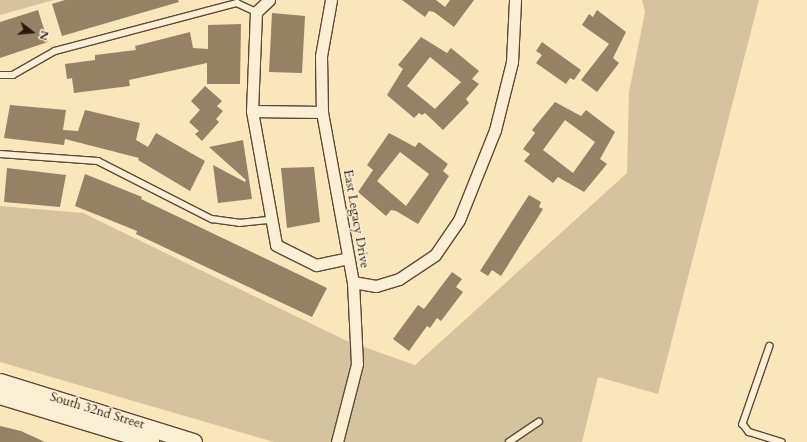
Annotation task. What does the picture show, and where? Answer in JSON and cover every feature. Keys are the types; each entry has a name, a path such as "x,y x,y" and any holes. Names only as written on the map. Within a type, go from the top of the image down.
{"main road":[{"name":"South 32nd Street","path":"0,382 194,442"},
{"name":"South 32nd Street","path":"0,396 151,442"}],"street":[{"path":"269,0 256,12 252,111 270,220 276,245 296,257 316,265 348,258"},
{"name":"East Legacy Drive","path":"330,0 321,56 322,112 353,282 357,364 337,442"},
{"path":"353,282 376,286 399,279 435,255 459,220 495,130 510,69 514,0"},
{"path":"252,111 322,112"}],"lane":[{"path":"0,75 13,75 55,51 232,5 243,4 256,12"},
{"path":"0,154 98,161 212,219 239,223 270,220"},
{"path":"770,346 743,424 749,432 782,442"},
{"path":"509,442 539,422"}],"shaded area":[{"path":"0,0 54,0 0,15"},
{"path":"642,0 759,0 658,394 598,377 582,442 274,442 0,362 0,206 83,213 347,341 415,365 627,173 629,92 645,12"}],"building":[{"path":"65,0 178,0 179,2 62,36 52,4"},
{"path":"402,0 436,0 445,7 450,0 474,0 454,27 434,12 429,11 425,17"},
{"path":"38,10 48,42 0,58 0,22"},
{"path":"597,10 626,32 613,58 619,63 597,92 581,80 609,44 582,25 589,14 593,17"},
{"path":"272,13 305,16 302,73 269,72"},
{"path":"241,24 240,84 207,84 207,63 129,80 130,86 74,93 72,78 67,79 65,64 95,60 95,55 136,50 135,46 190,32 193,48 208,49 208,25"},
{"path":"421,37 447,53 451,48 479,71 472,79 479,84 466,99 469,103 443,130 425,113 422,115 419,113 414,118 387,95 403,69 398,65","holes":["430,57 461,82 435,109 407,86"]},
{"path":"542,42 581,70 574,80 570,78 566,84 536,63 542,55 536,51"},
{"path":"205,86 222,101 217,106 223,111 216,119 219,122 202,141 195,134 199,131 189,122 200,110 191,101"},
{"path":"555,102 581,116 586,110 615,132 600,159 607,164 584,192 558,177 553,183 524,161 530,154 523,149 535,133 532,130","holes":["565,120 595,142 573,173 543,150"]},
{"path":"10,105 66,110 63,130 78,131 85,110 140,123 136,140 148,147 156,133 205,161 190,191 138,160 139,158 65,139 64,145 4,138"},
{"path":"389,133 415,147 419,142 448,164 443,171 449,176 418,224 396,211 391,210 386,216 358,192 373,170 367,165","holes":["400,152 429,174 406,206 377,181"]},
{"path":"243,140 252,199 218,203 213,165 245,182 246,180 209,147"},
{"path":"314,167 320,222 287,228 281,168"},
{"path":"7,168 66,175 60,207 4,202"},
{"path":"85,174 142,197 141,199 327,288 312,317 136,234 137,231 75,206"},
{"path":"529,195 541,202 539,207 543,209 501,276 492,270 488,276 480,271"},
{"path":"452,272 462,279 456,287 463,292 441,321 437,318 430,328 427,326 409,351 393,339 418,305 424,309"},
{"path":"0,426 21,431 45,442 0,442"}]}
